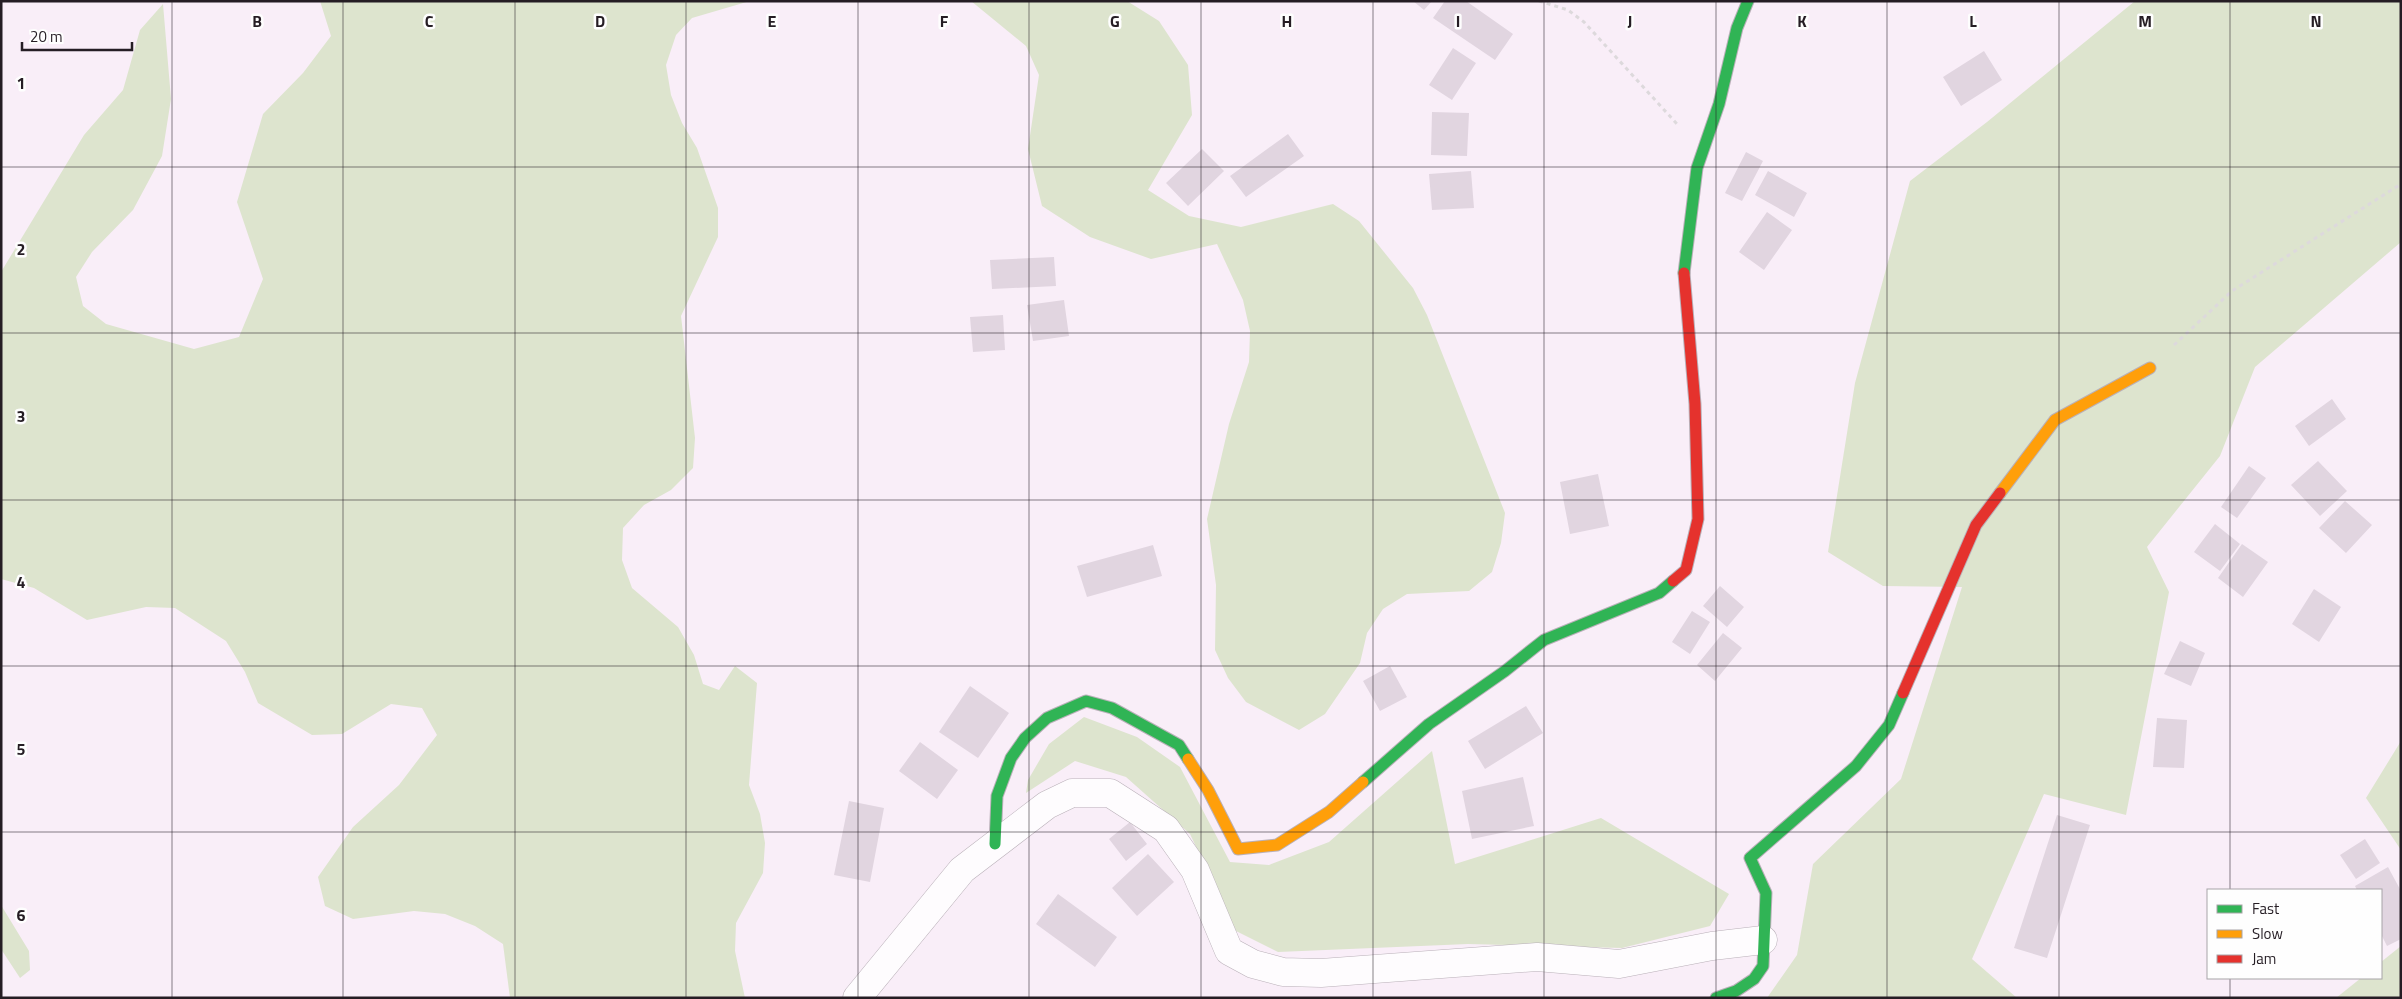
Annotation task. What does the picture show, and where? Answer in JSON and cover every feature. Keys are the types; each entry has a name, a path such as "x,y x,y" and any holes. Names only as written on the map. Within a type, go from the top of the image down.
{"street":[{"path":"995,844 997,796 1012,758 1025,738 1047,718 1086,701 1112,708 1139,725 1179,745 1208,790 1238,849 1277,845 1329,812 1429,724 1505,671 1544,640 1659,592 1686,570 1698,519 1695,404 1683,267 1697,168 1719,104 1737,28 1748,1"},
{"path":"1716,998 1736,991 1754,979 1763,966 1766,893 1750,858 1856,766 1889,725 1976,525 2055,420 2150,368"},
{"path":"858,998 962,870 1047,804 1072,792 1110,793 1166,829 1195,870 1229,951 1253,964 1283,972 1321,973 1537,957 1619,964 1712,946 1763,940"}],"path":[{"path":"1539,1 1568,10 1584,22 1676,121 1697,168"},
{"path":"2150,368 2232,291 2401,184"}],"green space":[{"path":"320,1 750,1 692,18 676,35 666,65 671,95 682,123 697,148 718,208 718,237 681,316 695,438 693,468 671,490 644,505 623,528 622,560 632,588 678,627 694,655 703,684 719,690 735,666 757,683 749,785 760,814 765,843 763,873 736,923 735,951 745,998 510,998 503,944 475,926 445,914 414,911 353,919 325,906 318,877 353,827 399,785 437,735 422,708 391,704 342,734 312,735 258,703 245,672 226,641 175,608 146,607 87,620 34,588 1,579 1,272 84,135 123,90 140,30 163,4 171,99 162,156 133,210 92,252 76,277 83,306 106,324 194,349 239,337 263,279 237,202 263,114 303,73 331,36"},
{"path":"971,1 1127,1 1159,21 1188,65 1192,115 1148,190 1189,216 1241,227 1333,204 1359,221 1413,288 1427,315 1505,513 1501,543 1492,572 1469,591 1407,594 1383,609 1367,633 1360,663 1325,714 1299,730 1246,702 1228,678 1215,650 1216,585 1207,519 1229,424 1249,362 1250,331 1243,300 1217,244 1151,259 1090,237 1042,206 1028,149 1039,75 1026,46"},
{"path":"2135,1 2401,1 2401,242 2255,367 2220,456 2147,547 2169,592 2126,815 2044,794 1972,959 2017,998 1767,998 1797,955 1813,864 1901,779 1962,587 1883,586 1828,552 1855,383 1910,181 1987,122"},
{"path":"1084,717 1137,737 1180,767 1230,862 1269,865 1329,842 1432,751 1455,864 1601,818 1729,894 1710,926 1622,948 1468,944 1278,952 1236,931 1190,834 1126,777 1075,761 1026,793 1028,780 1049,744"},
{"path":"2401,741 2401,850 2366,798"},
{"path":"1,905 29,951 30,970 20,978 1,949"},
{"path":"2401,946 2401,998 2336,998 2360,979 2382,979 2382,961"}],"building":[{"path":"1413,1 1432,1 1424,10"},
{"path":"1445,1 1466,1 1513,34 1495,60 1433,18"},
{"path":"1453,48 1476,63 1452,100 1429,85"},
{"path":"1984,51 2002,80 1961,106 1943,77"},
{"path":"1432,112 1469,113 1467,156 1431,155"},
{"path":"1288,134 1304,156 1246,197 1230,176"},
{"path":"1202,149 1224,171 1188,206 1166,183"},
{"path":"1746,152 1763,161 1742,201 1725,193"},
{"path":"1471,171 1474,208 1432,210 1429,174"},
{"path":"1768,171 1807,193 1794,217 1755,195"},
{"path":"1767,212 1792,230 1764,270 1739,252"},
{"path":"1054,257 1056,286 992,289 990,260"},
{"path":"1064,300 1069,336 1033,341 1027,305"},
{"path":"1003,315 1005,350 973,352 970,317"},
{"path":"2332,399 2346,419 2309,446 2295,426"},
{"path":"2318,461 2347,491 2320,516 2291,485"},
{"path":"2249,466 2266,478 2237,518 2221,507"},
{"path":"1598,474 1609,526 1570,534 1560,482"},
{"path":"2345,501 2372,525 2346,553 2319,528"},
{"path":"2215,524 2240,544 2220,571 2194,552"},
{"path":"2242,544 2268,562 2243,597 2218,578"},
{"path":"1153,545 1162,576 1087,597 1077,566"},
{"path":"1720,586 1744,607 1727,627 1703,606"},
{"path":"2314,589 2341,607 2319,642 2292,624"},
{"path":"1692,611 1710,622 1690,654 1672,642"},
{"path":"1723,633 1742,648 1715,681 1697,665"},
{"path":"2180,641 2205,653 2191,686 2164,674"},
{"path":"1390,666 1407,697 1380,711 1363,681"},
{"path":"970,686 1009,713 978,758 939,732"},
{"path":"1526,706 1543,733 1485,769 1468,741"},
{"path":"2157,718 2187,720 2184,768 2153,767"},
{"path":"920,742 958,770 937,799 899,771"},
{"path":"1523,777 1534,826 1472,839 1462,791"},
{"path":"849,801 884,808 870,882 834,875"},
{"path":"2057,815 2090,825 2047,958 2014,948"},
{"path":"1130,822 1147,844 1126,861 1109,839"},
{"path":"2365,839 2380,863 2356,879 2340,855"},
{"path":"1148,854 1174,882 1137,916 1112,888"},
{"path":"2388,867 2401,891 2401,939 2387,946 2382,936 2382,889 2356,889 2355,886"},
{"path":"1058,894 1117,937 1095,967 1036,924"}],"traffic: fast":[{"path":"1684,273 1697,168 1719,104 1737,28 1748,1"},
{"path":"1363,782 1429,724 1505,671 1544,640 1659,593 1673,581"},
{"path":"1716,998 1736,991 1754,979 1763,966 1766,893 1750,858 1856,766 1889,725 1903,693"},
{"path":"995,844 997,796 1011,758 1025,738 1047,718 1086,701 1112,708 1179,745 1188,759"}],"traffic: slow":[{"path":"2000,493 2055,420 2150,368"},
{"path":"1188,759 1208,790 1238,849 1277,845 1329,812 1363,782"}],"traffic: jam":[{"path":"1673,581 1686,570 1698,519 1695,404 1684,273"},
{"path":"1903,693 1976,525 2000,493"}]}
